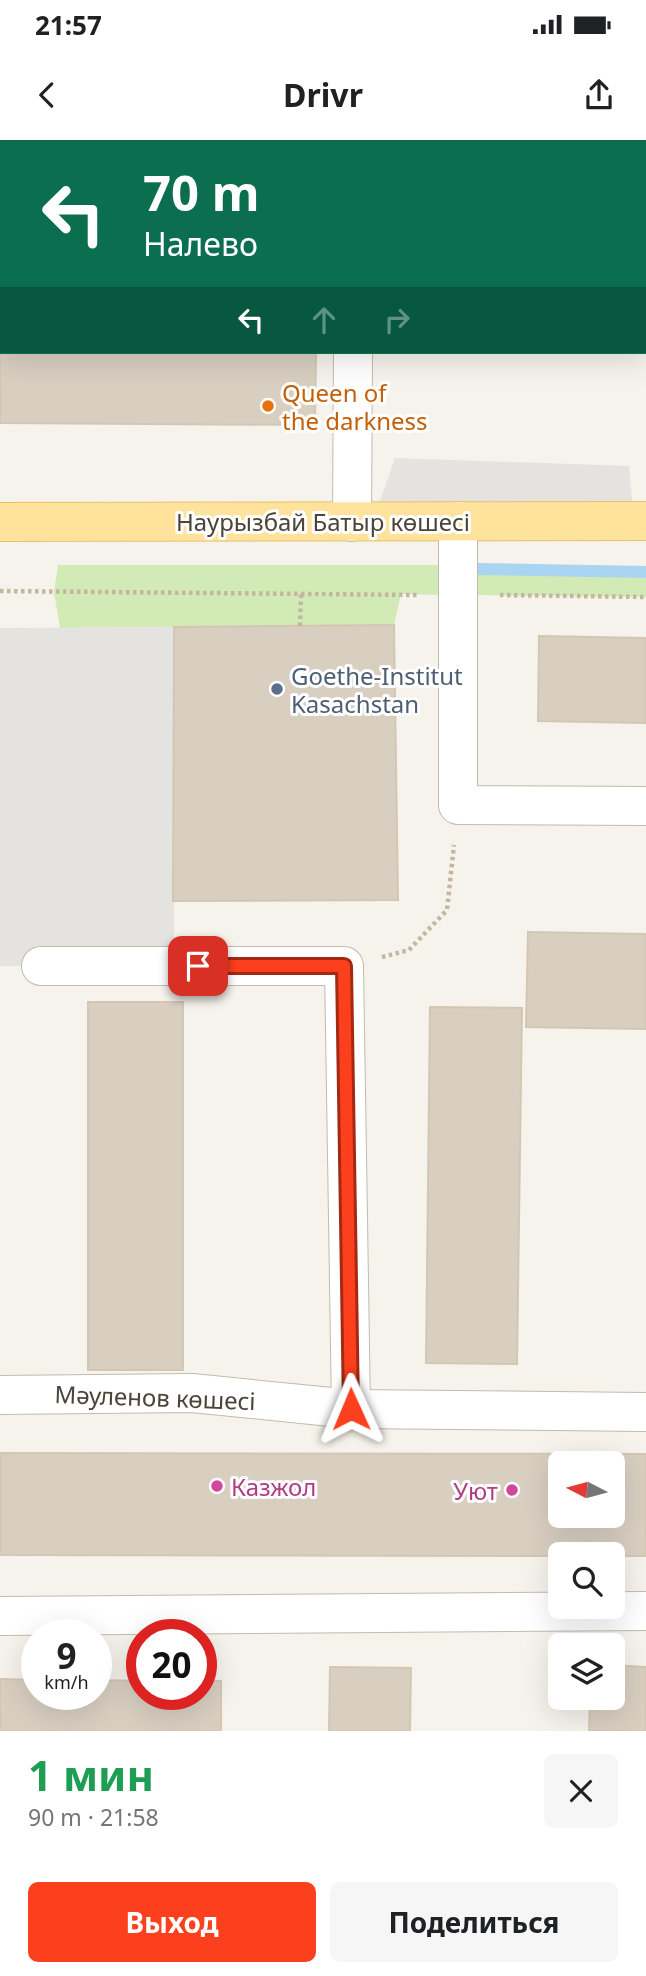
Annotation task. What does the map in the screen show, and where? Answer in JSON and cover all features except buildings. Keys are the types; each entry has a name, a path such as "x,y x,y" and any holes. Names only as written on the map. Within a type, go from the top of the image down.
{"main road":[{"name":"Наурызбай Батыр көшесі","path":"0,522 646,522"}],"lane":[{"path":"352,522 354,354"},
{"path":"458,521 458,805 646,806"},
{"path":"41,966 344,966 351,1409"},
{"name":"Мәуленов көшесі","path":"0,1395 192,1394 351,1409 646,1412"},
{"path":"0,1616 646,1611"}],"path":[{"path":"0,591 646,597"},
{"path":"300,626 301,594"},
{"path":"344,966 409,950 447,911 458,805"}],"green space":[{"path":"58,565 439,565 443,595 401,594 394,625 60,628 54,592"},
{"path":"475,569 646,572 646,597 469,595"}],"shaded area":[{"path":"395,458 629,466 634,521 373,521"},
{"path":"174,627 174,966 0,966 0,628"}],"waterway":[{"path":"475,569 646,572"}],"place":[{"name":"Queen of the darkness","path":"268,406"},
{"name":"Goethe-Institut Kasachstan","path":"277,689"},
{"name":"Казжол","path":"217,1486"},
{"name":"Уют","path":"512,1490"}],"route":[{"path":"198,966 344,966 351,1409"}]}
